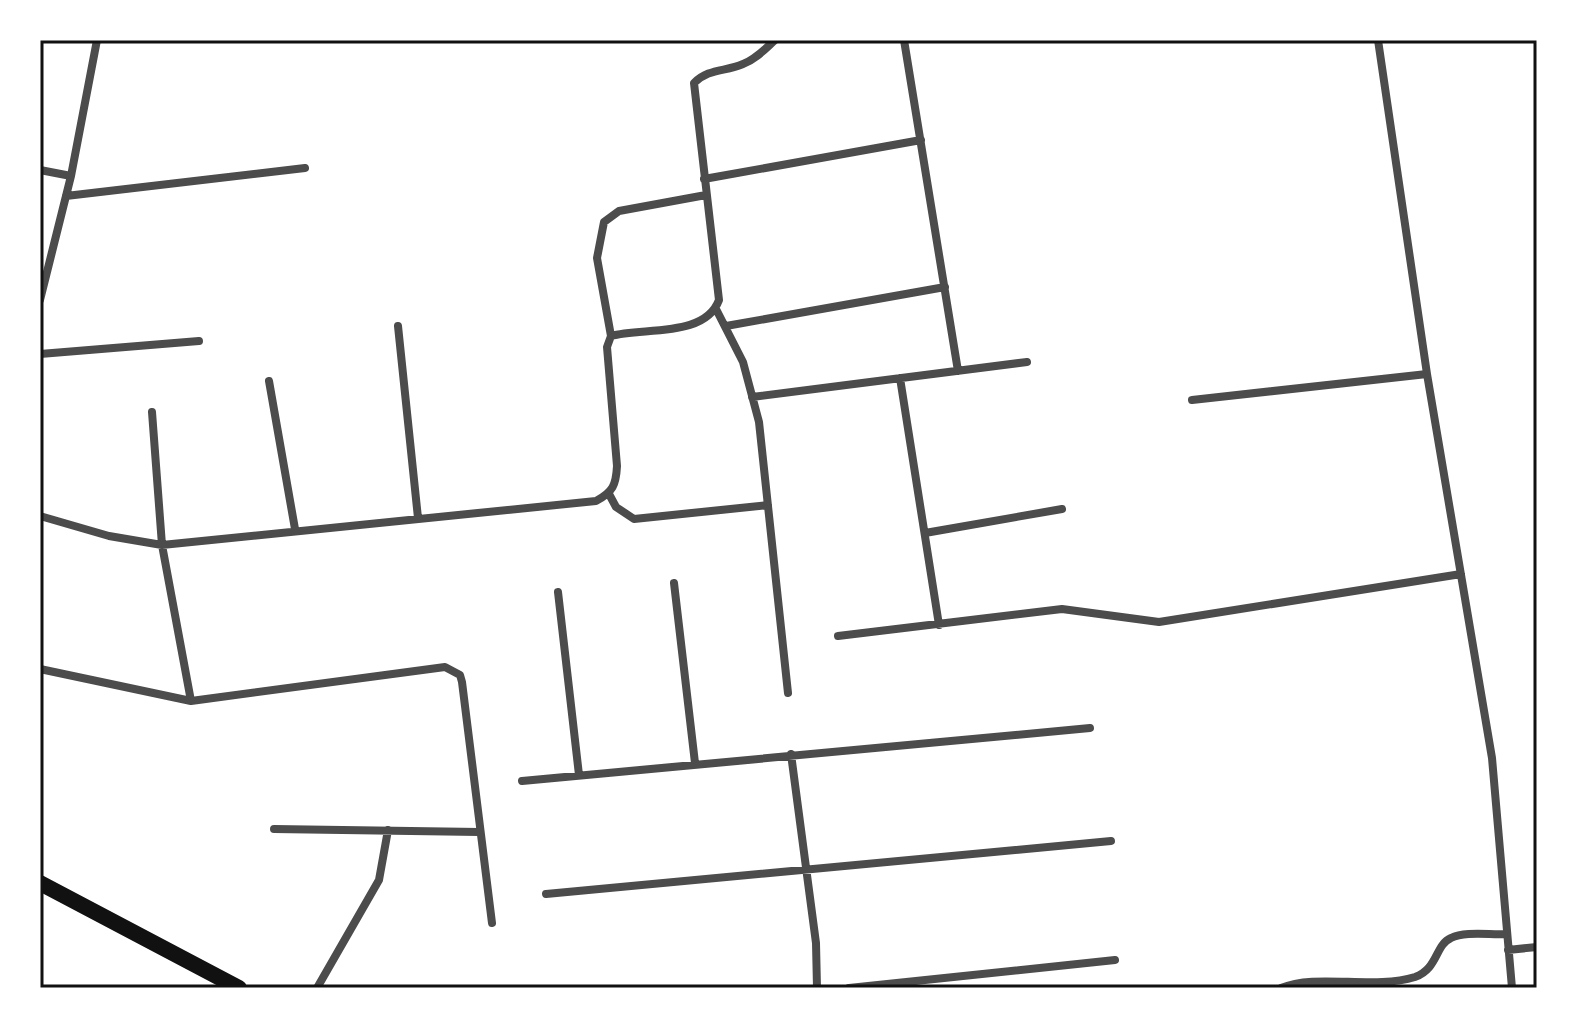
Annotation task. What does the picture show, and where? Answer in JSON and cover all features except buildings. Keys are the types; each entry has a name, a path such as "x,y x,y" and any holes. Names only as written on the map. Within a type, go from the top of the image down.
{"main road":[{"path":"40,883 239,988"}],"street":[{"path":"40,300 71,176 97,40"},
{"path":"775,40 755,59 740,66 711,71 694,83 718,283 716,309 743,362 752,397 768,505 788,693"},
{"path":"904,40 958,371"},
{"path":"1378,40 1427,374 1492,758 1512,988"},
{"path":"704,179 921,140"},
{"path":"66,196 305,168"},
{"path":"40,170 71,176"},
{"path":"40,516 109,536 162,545 295,529 596,501 609,494 617,483 607,347 611,336 597,258 604,222 619,211 706,195"},
{"path":"726,326 945,287"},
{"path":"611,336 694,324 716,309"},
{"path":"398,326 418,518"},
{"path":"40,354 199,341"},
{"path":"752,397 1027,362"},
{"path":"1192,400 1427,374"},
{"path":"900,378 939,625"},
{"path":"269,381 295,529"},
{"path":"152,412 162,545 191,701"},
{"path":"609,494 616,507 634,519 768,505"},
{"path":"925,533 1062,509"},
{"path":"838,636 1062,609 1159,622 1461,574"},
{"path":"674,583 695,763"},
{"path":"558,592 579,775"},
{"path":"40,669 191,701 445,667 452,670 462,682 492,923"},
{"path":"522,781 1090,728"},
{"path":"791,754 816,943 817,988"},
{"path":"274,829 479,832"},
{"path":"317,988 379,880 388,830"},
{"path":"546,894 1111,841"},
{"path":"1281,988 1304,983 1347,984 1414,977 1432,966 1445,943 1453,937 1506,934"},
{"path":"1508,950 1537,947"},
{"path":"849,988 1115,960"}]}
